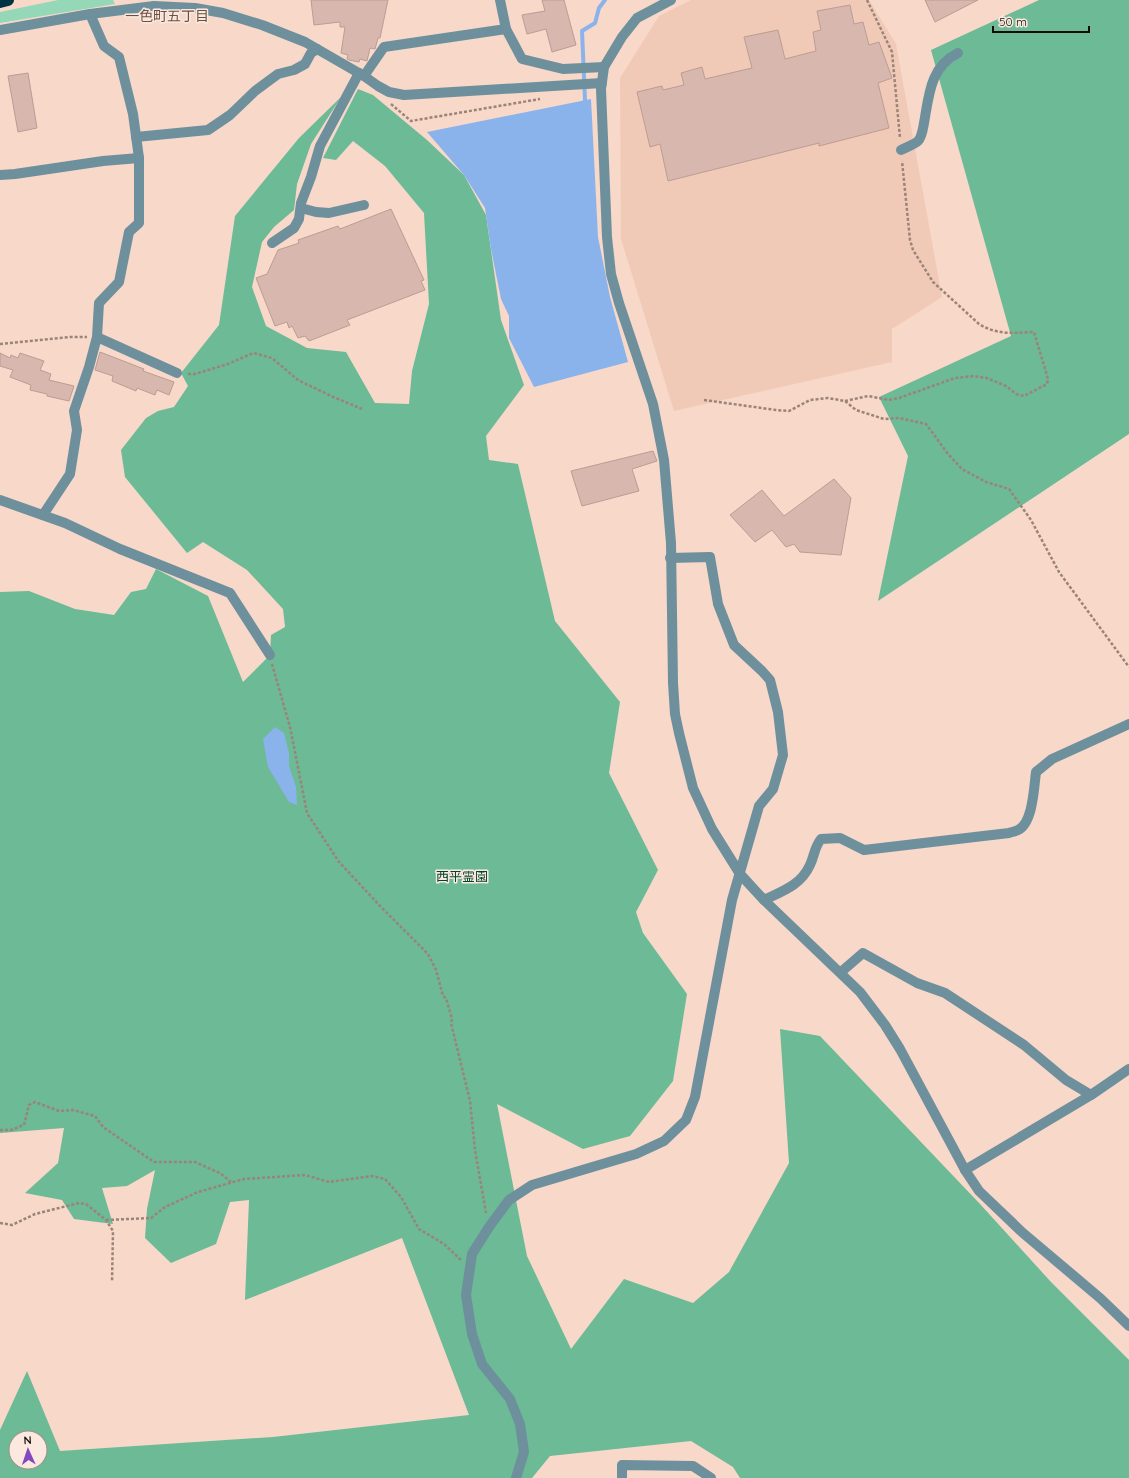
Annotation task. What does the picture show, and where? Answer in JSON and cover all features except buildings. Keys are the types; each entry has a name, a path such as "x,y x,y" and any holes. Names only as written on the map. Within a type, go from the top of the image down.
{"highway":[{"path":"0,2 8,0"}],"street":[{"path":"500,0 506,29 522,58 563,69 604,67"},
{"path":"671,0 637,18 622,37 604,67 602,83 607,237 611,274 619,303 653,404 664,460 671,543 670,558 675,714 693,788 712,829 740,874 764,900 841,972 860,992 900,1049 965,1170 979,1190 1023,1233 1100,1298 1129,1326"},
{"path":"0,30 90,14 154,6 202,9 223,13 262,24 305,42 389,92 404,95 602,83"},
{"path":"43,515 70,474 77,430 74,411 89,367 97,337 99,303 119,282 129,232 139,223 139,158 133,114 119,57 104,46 90,14"},
{"path":"272,243 294,228 299,219 320,146 362,75 384,47 506,29"},
{"path":"136,136 208,130 230,116 255,91 278,74 294,70 305,64 311,53 317,49"},
{"path":"901,150 918,141 922,133 935,75 945,61 958,53"},
{"path":"0,175 103,161 139,158"},
{"path":"301,208 316,212 329,213 364,205"},
{"path":"97,337 177,373"},
{"path":"0,500 65,523 127,552 230,593 270,655"},
{"path":"516,1478 524,1452 520,1424 510,1399 482,1364 472,1334 466,1295 472,1254 489,1227 509,1200 532,1186 636,1154 664,1141 686,1120 695,1097 732,900 759,806 772,789 783,754 778,712 770,680 734,645 718,604 710,557 670,558"},
{"path":"764,900 794,886 804,876 811,863 816,846 821,839 840,838 864,850 1009,833 1020,830 1028,820 1031,810 1036,772 1052,759 1129,724"},
{"path":"841,972 863,953 917,983 945,993 1024,1045 1066,1080 1091,1095"},
{"path":"965,1170 1091,1095 1129,1069"},
{"path":"622,1478 622,1465 693,1466 711,1478"}],"path":[{"path":"704,400 789,411 810,400 828,398 845,401 868,396 889,400 899,398 955,378 974,376 988,378 1006,386 1016,394 1024,396 1048,384 1048,379 1034,332 998,332 979,324 933,282 913,250 910,240 892,52 867,0"},
{"path":"389,92 387,100 398,112 411,121 540,99"},
{"path":"0,344 70,337 97,337"},
{"path":"177,373 195,374 228,364 253,353 272,358 298,380 362,409"},
{"path":"845,401 856,410 884,419 899,418 926,424 948,454 962,469 986,482 1009,489 1031,520 1059,572 1129,667"},
{"path":"270,655 290,727 307,813 339,862 428,954 436,970 443,996 446,998 452,1018 451,1023 470,1101 475,1150 489,1227"},
{"path":"0,1130 10,1130 24,1125 29,1105 35,1102 59,1111 73,1110 95,1116 103,1127 154,1162 195,1162 220,1172 232,1182"},
{"path":"106,1220 151,1218 165,1207 198,1192 244,1179 305,1175 329,1182 372,1176 385,1179 401,1197 419,1229 444,1244 470,1268"},
{"path":"0,1223 12,1225 35,1214 79,1203 86,1204 106,1220 113,1232 112,1282"}],"shaded area":[{"path":"691,0 869,0 896,44 942,297 892,329 892,362 674,411 621,239 620,78 659,16"}],"green space":[{"path":"58,0 113,0 115,4 0,23 0,12"},
{"path":"1039,0 1129,0 1129,434 878,601 908,456 879,397 1011,336 931,50"},
{"name":"西平霊園","path":"358,89 373,95 427,140 464,175 486,215 501,320 524,385 486,436 489,460 518,464 555,621 620,702 609,773 658,870 636,912 643,933 687,994 673,1081 630,1136 583,1149 497,1104 527,1256 571,1349 624,1279 693,1303 729,1272 789,1163 780,1029 820,1036 980,1204 1051,1282 1129,1360 1129,1478 740,1478 733,1467 691,1441 550,1456 532,1478 0,1478 0,1430 27,1371 60,1451 273,1437 469,1415 402,1238 245,1300 249,1200 230,1202 216,1244 171,1263 145,1238 147,1209 155,1170 127,1186 102,1188 113,1224 74,1219 62,1200 25,1193 58,1163 64,1128 0,1133 0,592 29,591 75,609 114,615 131,592 146,589 156,569 208,596 243,682 270,655 271,635 285,627 283,609 247,570 203,542 187,553 125,477 121,450 146,418 158,411 174,407 188,386 181,373 219,325 235,216 299,138 341,97 311,144 297,184 294,210 274,227 262,242 252,287 266,326 307,348 346,352 375,403 409,404 412,371 429,304 424,213 385,166 353,141 336,160 323,158"}],"water":[{"path":"591,99 598,237 610,297 628,362 534,387 509,338 509,316 501,299 485,208 464,175 427,132"},
{"path":"275,727 284,733 289,753 289,766 296,787 297,805 289,802 268,767 263,739"}],"waterway":[{"path":"584,105 582,31 595,23 599,8 605,0"}],"district":[{"name":"一色町五丁目","path":"167,16"}]}
